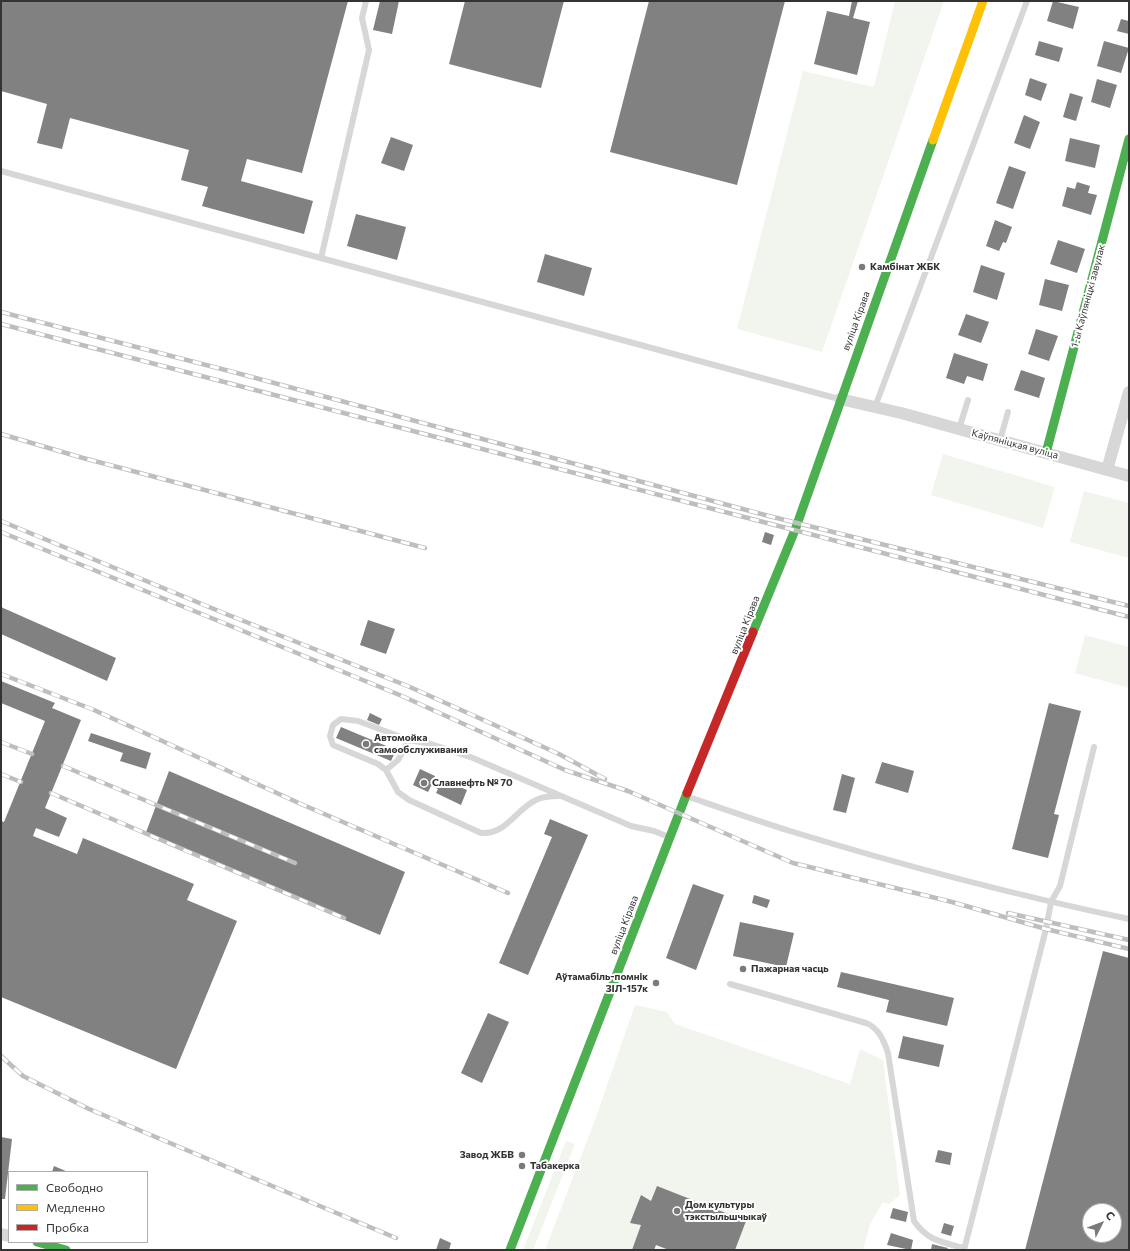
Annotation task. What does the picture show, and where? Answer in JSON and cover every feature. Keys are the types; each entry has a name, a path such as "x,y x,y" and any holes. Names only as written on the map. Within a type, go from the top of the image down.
{"main road":[{"name":"вуліца Кірава","path":"510,1250 669,837 795,530 840,399 983,1"},
{"name":"1-ы Каўпяніцкі завулак","path":"1046,453 1129,139"},
{"path":"41,1243 66,1250"}],"street":[{"path":"1107,470 1129,392"},
{"name":"Каўпяніцкая вуліца","path":"840,399 901,413 1129,476"}],"lane":[{"path":"321,258 369,50 362,18 366,1"},
{"path":"875,407 1027,1"},
{"path":"1,171 840,399"},
{"path":"959,429 968,400"},
{"path":"1000,440 1008,412"},
{"path":"560,796 547,796 535,800 501,828 491,834 481,833 409,800 398,792 386,770 378,764 333,745 330,736 333,725 341,719 358,721 408,740 431,744 473,758 631,826 669,837"},
{"path":"386,770 398,760 408,740"},
{"path":"730,984 866,1023 882,1037 888,1053 914,1222 922,1233 935,1240 964,1249 1046,929 1051,902 1060,886 1094,747"},
{"path":"686,796 788,831 850,849 1051,902 1129,919"}],"shaded area":[{"path":"895,1 944,1 822,352 737,329 803,71 874,87"},
{"path":"943,454 1055,487 1043,528 931,495"},
{"path":"1084,491 1129,503 1129,558 1070,542"},
{"path":"1085,635 1129,647 1129,688 1075,673"},
{"path":"635,1005 667,1012 675,1024 850,1084 860,1049 883,1060 900,1195 889,1204 883,1202 870,1224 863,1250 545,1250 595,1120"},
{"path":"566,1141 575,1144 533,1250 523,1250"}],"building":[{"path":"1,1 348,1 302,173 247,159 241,181 313,201 304,234 202,206 208,187 181,180 189,150 70,118 62,149 37,143 47,104 1,91"},
{"path":"380,1 399,1 392,34 373,30"},
{"path":"465,1 564,1 541,88 449,64"},
{"path":"649,1 785,1 737,185 610,152"},
{"path":"852,1 858,1 853,18 870,22 857,75 814,64 827,11 849,16"},
{"path":"1053,1 1079,7 1073,29 1047,21"},
{"path":"1121,19 1129,21 1129,34 1117,31"},
{"path":"1039,41 1063,48 1059,62 1035,55"},
{"path":"1104,41 1129,48 1121,73 1097,66"},
{"path":"1030,78 1047,84 1041,101 1025,95"},
{"path":"1097,79 1117,85 1110,108 1091,102"},
{"path":"1070,93 1083,97 1076,121 1063,117"},
{"path":"1024,115 1040,122 1030,149 1014,143"},
{"path":"391,137 413,145 404,171 381,163"},
{"path":"1070,138 1100,145 1095,168 1065,161"},
{"path":"1009,166 1026,172 1013,209 996,203"},
{"path":"1077,182 1090,186 1088,193 1097,195 1091,215 1062,206 1067,187 1075,189"},
{"path":"356,214 406,227 397,260 347,246"},
{"path":"995,220 1012,227 1006,243 1003,242 999,251 986,246"},
{"path":"1058,240 1085,249 1077,273 1050,264"},
{"path":"545,254 592,268 584,296 537,282"},
{"path":"981,265 1005,273 997,300 973,292"},
{"path":"1045,279 1069,285 1062,311 1039,305"},
{"path":"966,314 989,322 981,343 958,335"},
{"path":"1036,329 1058,336 1049,361 1028,354"},
{"path":"954,353 988,364 983,381 967,376 964,384 946,378"},
{"path":"1021,370 1045,378 1039,398 1014,390"},
{"path":"765,532 774,535 771,545 762,542"},
{"path":"1,607 116,658 107,681 1,634"},
{"path":"368,620 395,629 386,654 360,645"},
{"path":"1,681 55,703 52,708 81,720 45,808 67,818 59,837 36,828 33,836 77,854 83,838 194,884 187,900 237,921 176,1069 1,997 1,821 4,822 45,721 1,703"},
{"path":"1049,703 1081,711 1054,814 1059,815 1048,858 1012,849"},
{"path":"370,713 382,719 379,725 367,720"},
{"name":"Автомойка самообслуживания","path":"341,727 396,750 391,761 336,738"},
{"path":"91,733 151,753 146,769 120,761 123,753 88,741"},
{"path":"882,762 914,771 908,793 875,783"},
{"path":"420,769 435,776 434,780 440,783 442,779 467,790 461,805 436,793 438,789 431,786 428,792 413,785"},
{"path":"169,771 405,872 380,935 145,835"},
{"path":"842,774 855,778 846,813 833,810"},
{"path":"550,819 588,835 528,975 499,963 552,837 544,834"},
{"path":"693,884 724,895 696,970 666,958"},
{"path":"754,895 770,900 767,908 752,903"},
{"name":"Пажарная часць","path":"740,922 794,933 786,967 733,956"},
{"path":"1103,951 1129,958 1129,1250 1025,1250"},
{"path":"841,972 954,998 947,1026 886,1012 889,1000 837,987"},
{"path":"488,1013 509,1022 482,1083 461,1073"},
{"path":"903,1036 944,1045 939,1067 898,1058"},
{"path":"1,1137 12,1139 5,1199 1,1199"},
{"path":"938,1150 952,1153 950,1165 935,1162"},
{"path":"54,1166 66,1171 52,1171"},
{"name":"Дом культуры тэкстыльшчыкаў","path":"657,1186 746,1221 735,1250 669,1250 656,1245 654,1250 632,1250 641,1225 630,1223 641,1195 651,1201"},
{"path":"893,1208 908,1212 906,1222 890,1218"},
{"path":"944,1223 954,1226 951,1236 941,1233"},
{"path":"891,1233 913,1240 911,1250 887,1245"},
{"path":"440,1238 451,1243 449,1250 436,1250"},
{"path":"932,1244 948,1248 947,1250 931,1250"}],"railway":[{"path":"1,312 237,373 765,515 1129,606"},
{"path":"1,324 1129,617"},
{"path":"1,434 83,458 425,548"},
{"path":"1,521 226,614 410,687 559,754 605,779"},
{"path":"1,532 402,696 565,770 628,791 793,863 952,902 1046,929 1129,949"},
{"path":"1,674 94,710 301,804 508,893"},
{"path":"1,742 32,754"},
{"path":"63,766 295,863"},
{"path":"1,774 21,782"},
{"path":"51,793 344,918"},
{"path":"1008,913 1129,940"},
{"path":"1,1056 23,1076 89,1109 396,1238"}],"traffic: fast":[{"path":"1046,453 1129,139"},
{"path":"753,632 795,530 933,140"},
{"path":"510,1250 687,793"},
{"path":"41,1243 66,1250"}],"traffic: slow":[{"path":"933,140 983,1"}],"traffic: jam":[{"path":"687,793 753,632"}],"place":[{"name":"Камбінат ЖБК","path":"862,267"},
{"name":"Автомойка самообслуживания","path":"366,744"},
{"name":"Славнефть № 70","path":"424,783"},
{"name":"Пажарная часць","path":"743,969"},
{"name":"Аўтамабіль-помнік ЗІЛ-157к","path":"656,983"},
{"name":"Завод ЖБВ","path":"522,1155"},
{"name":"Табакерка","path":"522,1166"},
{"name":"Дом культуры тэкстыльшчыкаў","path":"677,1211"}]}
